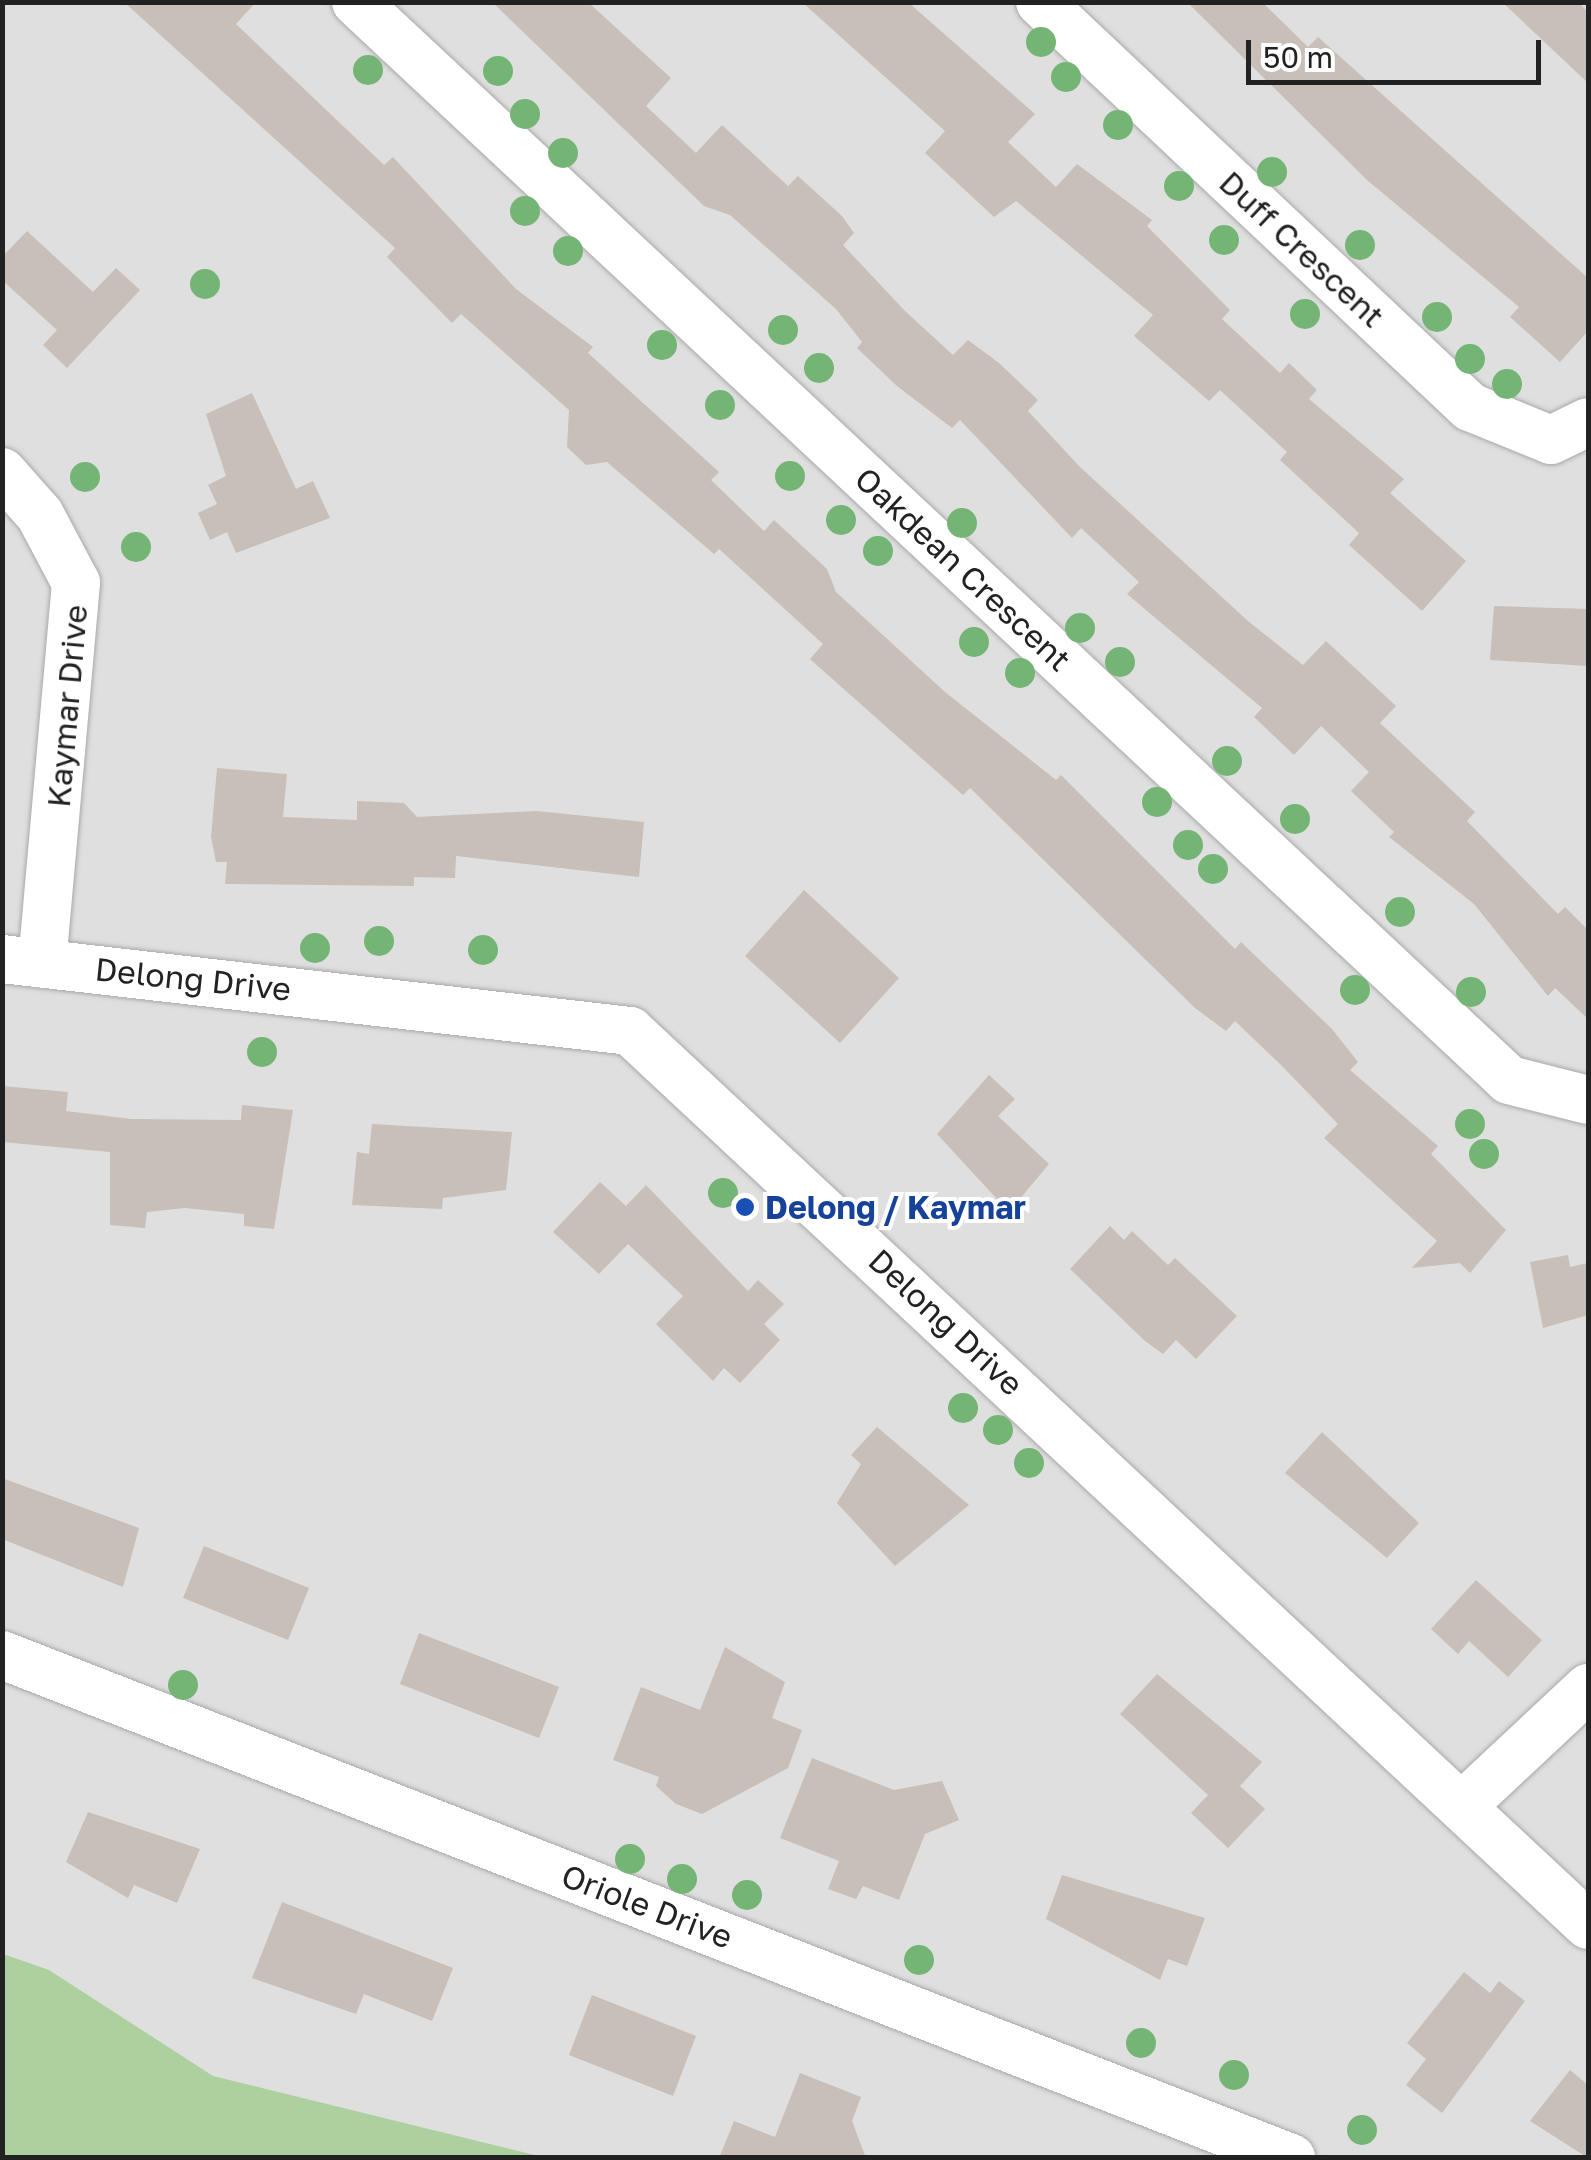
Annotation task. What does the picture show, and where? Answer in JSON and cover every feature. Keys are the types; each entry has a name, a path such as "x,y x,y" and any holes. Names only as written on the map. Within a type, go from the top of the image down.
{"street":[{"name":"Oakdean Crescent","path":"356,2 1508,1080 1588,1100"},
{"name":"Duff Crescent","path":"1040,2 1470,407 1551,440 1588,422"},
{"name":"Kaymar Drive","path":"2,472 40,515 76,583 22,961"},
{"name":"Delong Drive","path":"22,961 630,1031 1588,1925"},
{"name":"Oriole Drive","path":"2,1655 1291,2158"},
{"path":"1462,1806 1588,1688"}],"shaded area":[{"path":"3,3 1588,3 1588,2157 3,2158"}],"green space":[{"path":"3,1954 49,1970 213,2076 543,2157 3,2157"}],"building":[{"path":"124,2 256,2 236,24 384,165 393,157 516,289 593,347 588,353 719,472 711,480 764,531 774,520 827,569 836,592 945,692 1056,780 1061,775 1235,949 1241,942 1332,1029 1358,1062 1350,1070 1438,1146 1431,1154 1506,1230 1470,1273 1460,1263 1412,1268 1437,1241 1324,1138 1338,1124 1283,1067 1235,1021 1226,1031 1195,1008 970,788 963,795 810,659 823,644 719,549 714,554 607,462 586,465 567,447 569,410 461,314 452,323 387,257 395,248"},
{"path":"492,2 588,2 671,78 646,106 696,153 722,125 788,186 798,176 842,216 854,233 843,245 905,311 953,355 968,340 999,363 1038,400 1028,411 1080,467 1248,621 1303,665 1326,641 1396,706 1380,723 1475,812 1467,821 1558,914 1565,907 1588,930 1588,1019 1555,988 1548,996 1474,904 1389,837 1394,832 1351,791 1369,772 1321,726 1294,755 1254,717 1262,708 1127,594 1139,582 1081,528 1072,538 960,420 952,428 897,386 857,348 862,342 836,309 730,215 704,206"},
{"path":"802,2 908,2 1035,114 1008,142 1056,187 1077,164 1152,220 1147,226 1230,310 1222,319 1280,373 1289,363 1317,390 1309,399 1404,479 1390,493 1466,561 1422,611 1349,545 1359,533 1280,460 1287,452 1220,390 1209,401 1134,336 1153,315 1016,201 994,217 925,153 945,131"},
{"path":"1187,2 1262,2 1308,47 1318,37 1588,278 1588,331 1560,362 1510,317 1519,307 1367,180"},
{"path":"1502,2 1578,2 1588,12 1588,83"},
{"path":"27,231 93,292 116,268 140,290 67,368 43,345 57,330 2,280 2,257"},
{"path":"252,393 296,489 313,481 330,518 236,553 227,532 210,540 198,513 217,504 208,485 226,476 206,414"},
{"path":"1494,606 1588,609 1588,666 1490,660"},
{"path":"217,768 287,774 283,817 357,820 357,801 404,803 417,817 537,811 644,822 639,877 456,856 455,878 414,877 414,886 225,884 227,862 216,862 211,837"},
{"path":"804,890 899,978 840,1043 745,956"},
{"path":"989,1075 1015,1099 998,1116 1049,1164 1009,1212 937,1134"},
{"path":"2,1086 68,1092 66,1111 131,1119 241,1120 242,1105 293,1110 274,1229 244,1226 244,1214 185,1208 147,1212 145,1228 110,1225 110,1152 2,1142"},
{"path":"372,1124 512,1132 506,1190 443,1198 442,1209 352,1205 357,1152 369,1154"},
{"path":"600,1182 626,1206 646,1185 748,1291 758,1280 784,1304 764,1324 780,1340 740,1383 724,1368 713,1381 656,1324 683,1296 628,1244 599,1274 553,1232"},
{"path":"1110,1226 1124,1240 1132,1231 1168,1265 1175,1258 1237,1316 1196,1359 1176,1340 1163,1354 1070,1269"},
{"path":"1568,1255 1570,1267 1588,1263 1588,1315 1543,1328 1530,1262"},
{"path":"877,1427 969,1505 895,1566 837,1503 861,1464 851,1455"},
{"path":"1322,1432 1419,1523 1387,1558 1285,1473"},
{"path":"2,1478 139,1528 123,1587 2,1539"},
{"path":"204,1546 309,1588 288,1640 183,1598"},
{"path":"1476,1580 1542,1640 1508,1677 1469,1641 1458,1654 1431,1629"},
{"path":"419,1633 559,1687 539,1738 400,1684"},
{"path":"725,1647 785,1682 772,1718 802,1730 788,1768 702,1814 676,1804 656,1786 659,1777 613,1760 641,1687 700,1710"},
{"path":"1157,1674 1262,1762 1240,1786 1265,1809 1228,1848 1191,1813 1208,1795 1120,1714"},
{"path":"812,1758 894,1790 942,1781 959,1820 925,1834 899,1900 863,1886 856,1899 828,1889 839,1861 780,1838"},
{"path":"88,1812 200,1849 177,1903 134,1885 128,1898 66,1862"},
{"path":"1062,1875 1205,1918 1187,1966 1168,1959 1160,1980 1046,1919"},
{"path":"282,1902 453,1968 432,2021 364,1994 356,2014 252,1978"},
{"path":"1464,1972 1490,1993 1499,1981 1525,2001 1442,2113 1406,2085 1426,2059 1407,2043"},
{"path":"592,1995 696,2036 673,2096 569,2055"},
{"path":"1570,2070 1588,2085 1588,2158 1530,2121"},
{"path":"800,2073 861,2097 852,2121 866,2158 719,2158 734,2121 775,2137"}],"place":[{"name":"Delong / Kaymar","path":"745,1207"}]}
